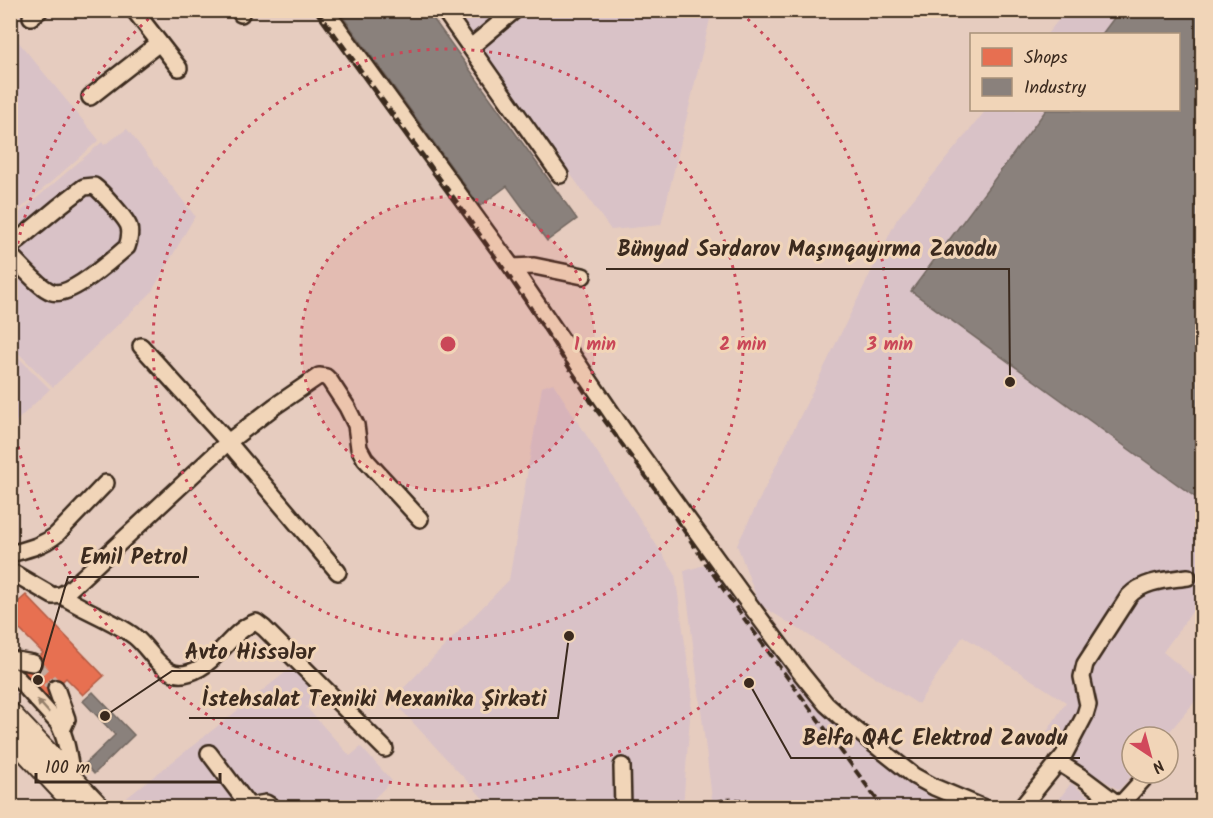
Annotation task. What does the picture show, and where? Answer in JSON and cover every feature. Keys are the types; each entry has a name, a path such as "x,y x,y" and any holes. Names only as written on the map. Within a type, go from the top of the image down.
{"main road":[{"path":"10,713 100,807"},
{"path":"11,737 78,807"}],"street":[{"path":"134,10 178,68"},
{"path":"325,10 512,267 628,437 737,588 826,704 914,776 934,787 984,807"},
{"path":"444,10 560,175"},
{"path":"471,46 515,10"},
{"path":"90,97 159,43"},
{"path":"10,247 84,187 94,186 101,191 129,226 127,247 82,283 60,294 41,286 10,255"},
{"path":"512,267 534,266 583,276"},
{"path":"141,346 228,442 338,572"},
{"path":"10,571 46,593 53,596 61,595 77,584 228,442 319,376 326,377 330,381 356,425 360,448 365,459 420,519"},
{"path":"10,554 35,548 47,542 106,483"},
{"path":"1021,807 1064,755 1085,715 1088,705 1082,676 1085,664 1129,596 1144,584 1188,577"},
{"path":"61,595 120,626 142,642 160,665 171,673 182,674 198,669 211,661 246,626 256,622 385,749"},
{"path":"10,659 33,663"},
{"path":"10,674 18,679 58,723 62,730 72,777"},
{"path":"56,688 67,719 62,730"},
{"path":"209,753 248,807 266,803 274,807"},
{"path":"1058,762 1121,806 1139,785"},
{"path":"622,766 623,807"}],"path":[{"path":"702,807 720,799 732,797 769,807"}],"shaded area":[{"path":"452,11 712,11 661,225 611,230"},
{"path":"1066,11 1202,11 1202,598 1163,652 1202,684 1202,693 1175,725 1120,725 1120,785 1123,785 1119,790 1064,755 1043,738 1066,702 963,636 918,704 759,604 737,545 897,219 985,111 1180,111 1180,33 1048,33"},
{"path":"17,40 99,140 11,217 10,46"},
{"path":"127,129 195,216 151,293 53,387 11,346 10,221 102,142 104,145"},
{"path":"11,350 50,389 11,426"},
{"path":"553,383 675,574 692,692 683,807 491,807 392,700 509,580 542,387"},
{"path":"711,563 772,650 831,717 906,780 945,807 713,807 684,571"},
{"path":"291,668 319,696 306,707 350,756 361,747 392,781 365,807 131,808 124,800"},
{"path":"1071,783 1102,807 1053,807"}],"building: Shops":[{"path":"26,595 104,676 83,695 66,678 45,698 21,674 43,653 10,620 10,609"}],"building: Industry":[{"path":"338,10 427,10 577,219 547,241 507,186 480,206"},
{"path":"1120,10 1202,10 1202,495 1199,500 911,291 1045,111 1180,111 1180,33 1103,33"},
{"path":"93,692 134,735 94,774 85,764 115,735 83,701"}],"tunnel":[{"path":"33,663 56,688"}],"railway":[{"path":"317,10 523,296 593,405 661,497 735,606 883,808"}],"place":[{"name":"Bünyad Sərdarov Maşınqayırma Zavodu","path":"1010,382"},
{"name":"İstehsalat Texniki Mexanika Şirkəti","path":"569,636"},
{"name":"Emil Petrol","path":"38,680"},
{"name":"Belfa QAC Elektrod Zavodu","path":"749,683"},
{"name":"Avto Hissələr","path":"105,716"}]}
